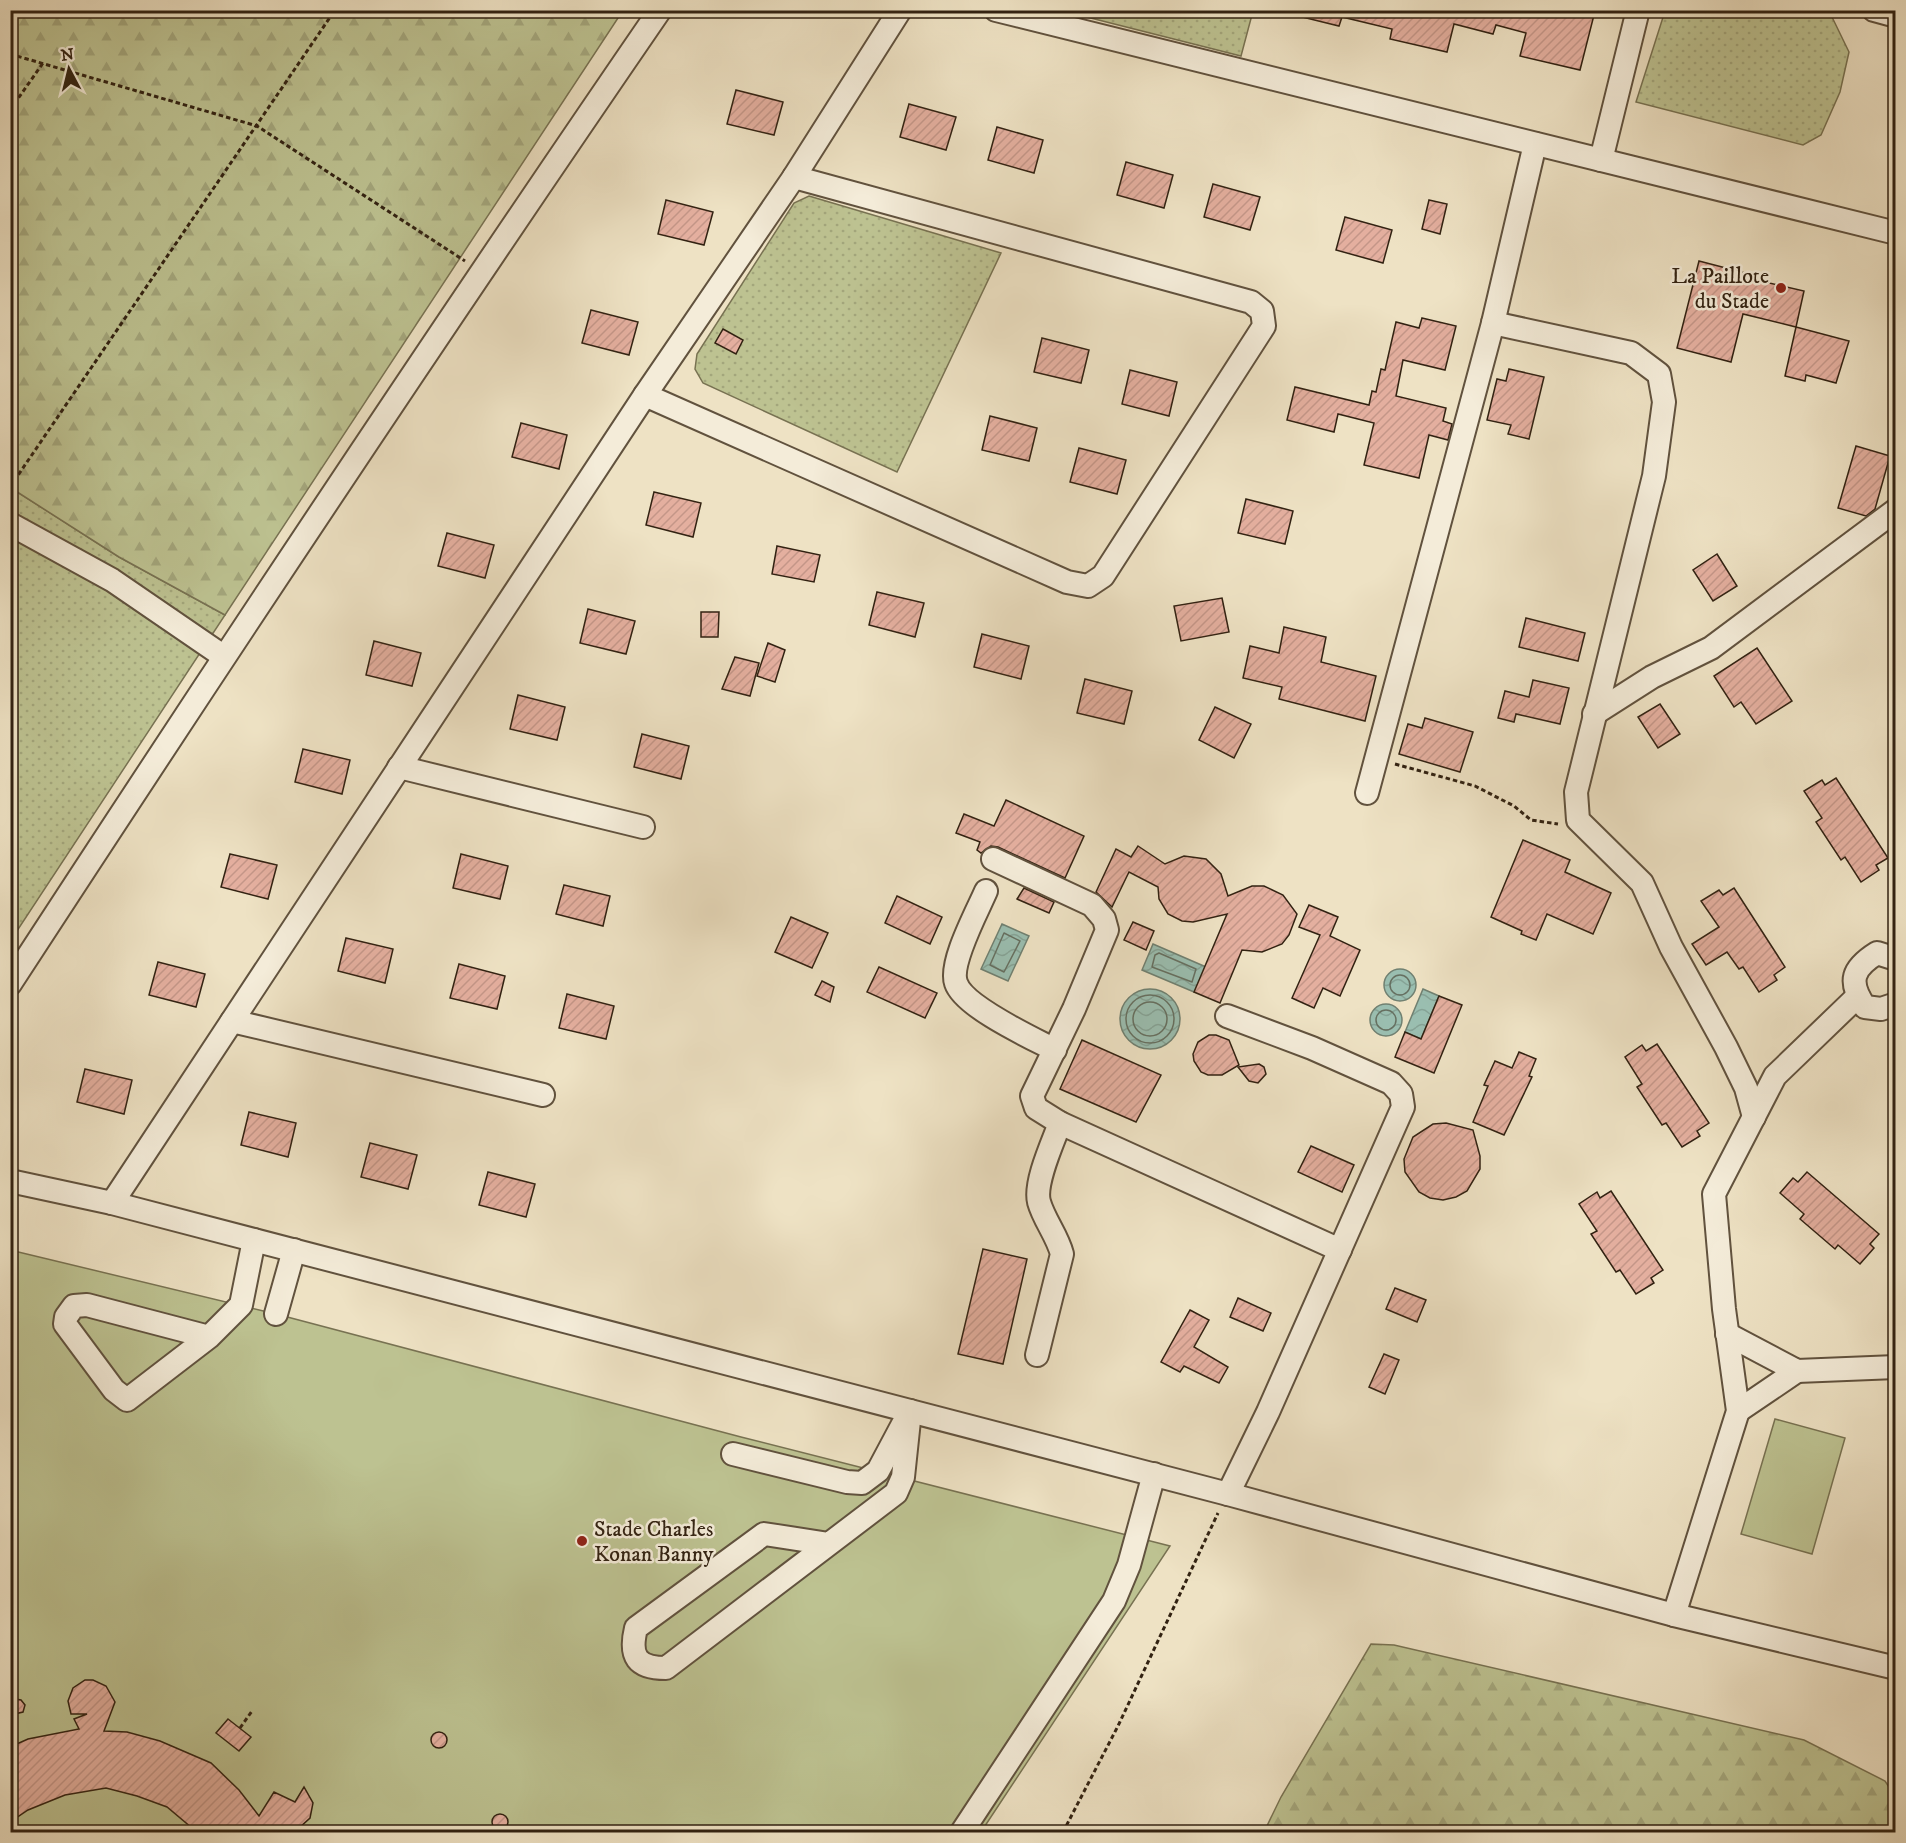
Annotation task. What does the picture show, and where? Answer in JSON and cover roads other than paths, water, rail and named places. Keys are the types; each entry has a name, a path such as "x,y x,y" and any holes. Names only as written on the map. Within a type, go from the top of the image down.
{"street":[{"path":"10,984 223,656 660,10"},
{"path":"112,1203 645,395 794,177 900,10"},
{"path":"996,10 1896,233"},
{"path":"1600,160 1638,10"},
{"path":"1874,10 1896,16"},
{"path":"1367,793 1493,323 1535,144"},
{"path":"645,395 1067,582 1088,586 1103,576 1264,326 1262,311 1251,303 794,177"},
{"path":"1493,323 1631,353 1659,374 1664,402 1654,477 1576,792 1578,820 1642,883 1671,947 1736,1067 1746,1088 1754,1117"},
{"path":"1594,714 1652,677 1711,648 1896,510"},
{"path":"10,524 112,580 223,656"},
{"path":"399,767 643,827"},
{"path":"993,859 1092,904 1104,919 1107,930 1055,1050 1032,1096 1036,1108 1060,1123 1340,1251"},
{"path":"986,891 957,961 955,982 964,998 1055,1050"},
{"path":"1896,959 1877,953 1859,964 1854,980 1858,996 1865,1007 1881,1009 1896,1004"},
{"path":"1674,1615 1738,1411 1727,1334 1714,1194 1775,1076 1858,996"},
{"path":"1227,1016 1312,1048 1391,1083 1401,1094 1403,1107 1340,1251 1228,1494"},
{"path":"232,1021 543,1095"},
{"path":"1037,1355 1062,1254 1058,1239 1046,1221 1038,1198 1042,1174 1060,1123"},
{"path":"10,1181 112,1203 1154,1474 1674,1615 1896,1668"},
{"path":"209,1337 87,1305 74,1306 66,1317 65,1324 114,1390 127,1400 209,1337 241,1305 254,1240"},
{"path":"276,1314 294,1250"},
{"path":"1727,1334 1797,1371 1879,1370 1896,1367"},
{"path":"1738,1411 1797,1371"},
{"path":"733,1454 847,1482 862,1483 878,1471 885,1461 910,1411"},
{"path":"829,1544 764,1534 636,1628 632,1646 639,1662 649,1668 666,1668 829,1544 896,1493 903,1477 910,1411"},
{"path":"962,1833 990,1776 1114,1601 1132,1556 1154,1474"}],"water":[{"path":"1002,924 1029,936 1008,981 981,969"},
{"path":"1153,944 1206,967 1194,992 1142,970"},
{"path":"1400,969 1411,974 1416,985 1411,996 1400,1001 1389,996 1384,985 1389,974"},
{"path":"1144,989 1156,989 1167,994 1175,1002 1180,1019 1178,1031 1167,1044 1156,1049 1144,1049 1133,1044 1125,1036 1120,1025 1120,1013 1125,1002 1133,994"},
{"path":"1423,989 1439,996 1421,1039 1405,1032"},
{"path":"1386,1004 1397,1009 1402,1020 1397,1031 1386,1036 1375,1031 1370,1020 1375,1009"}],"place":[{"name":"La Paillote du Stade","path":"1781,288"},
{"name":"Stade Charles Konan Banny","path":"582,1541"}]}
